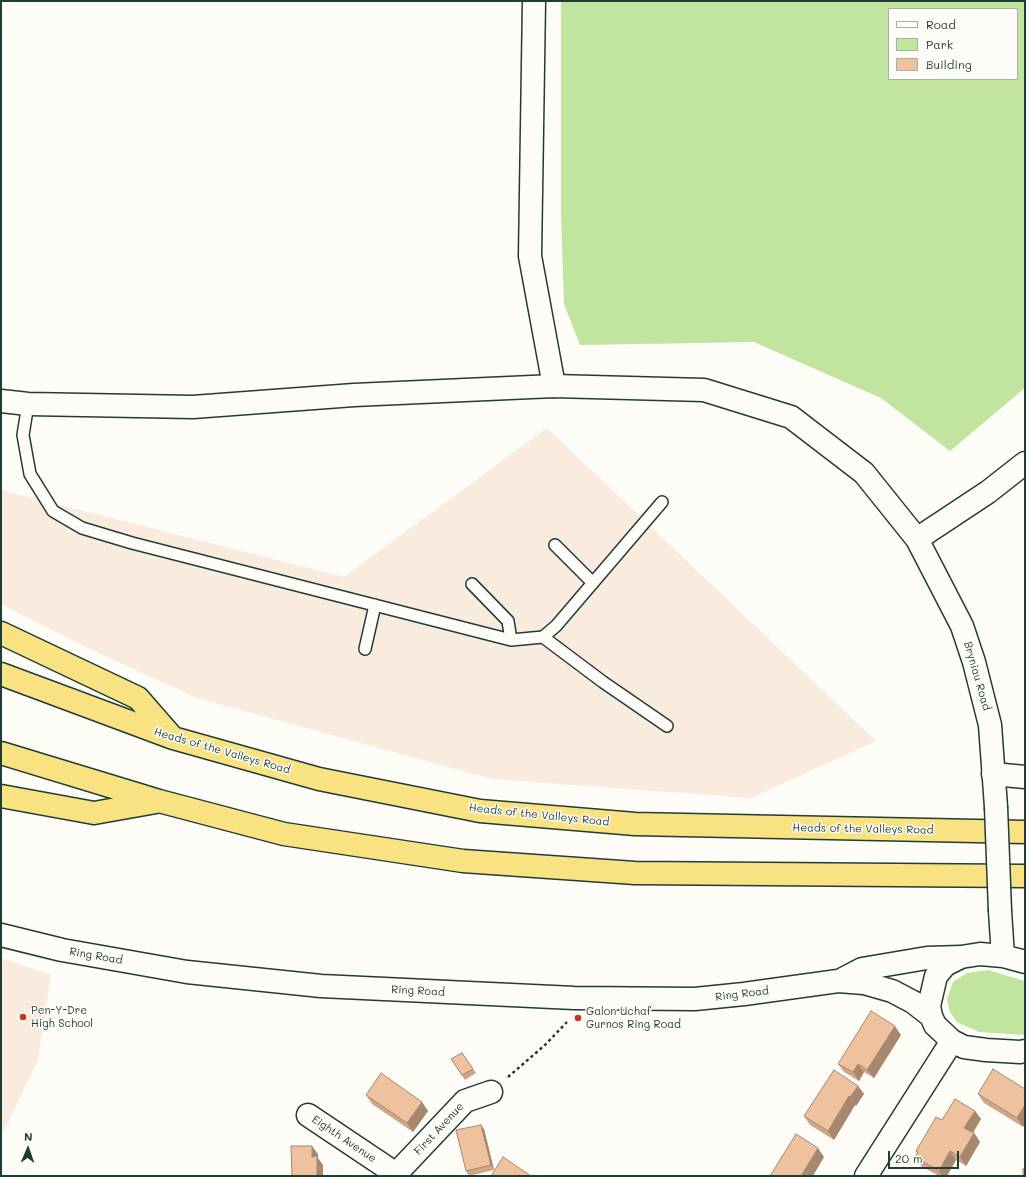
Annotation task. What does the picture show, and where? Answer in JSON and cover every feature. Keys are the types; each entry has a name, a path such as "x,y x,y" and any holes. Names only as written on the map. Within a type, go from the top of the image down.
{"highway":[{"path":"1,633 138,698 173,738"},
{"name":"Heads of the Valleys Road","path":"1,674 173,738 319,779 480,810 635,824 1025,832"},
{"path":"1,753 159,801 284,834 463,861 635,873 1025,876"},
{"path":"1,796 94,813 159,801"}],"street":[{"path":"534,1 530,256 554,386"},
{"name":"Bryniau Road","path":"1,401 28,404 193,408 354,395 554,386 704,390 791,417 864,473 917,539 962,626 974,662 990,725 996,807 1002,956"},
{"path":"917,539 988,492 1025,463"},
{"path":"993,774 1025,777"},
{"name":"Ring Road","path":"1,935 62,950 187,972 321,986 574,998 695,999 838,981 864,982 892,991 913,1002 931,1016 935,1025 952,1041"},
{"path":"931,1016 929,1006 936,976 945,965 961,957 980,954 1002,956 1025,962"},
{"name":"Ring Road","path":"838,981 862,969 927,958 961,957"},
{"path":"866,1176 952,1041 964,1047 986,1050 1025,1051"},
{"name":"First Avenue","path":"397,1175 465,1100 491,1092"},
{"name":"Eighth Avenue","path":"308,1115 397,1175"}],"lane":[{"path":"28,404 23,435 30,474 53,510 82,528 147,547 511,640 544,637 556,626 662,502"},
{"path":"555,545 593,583"},
{"path":"472,584 508,621 511,640"},
{"path":"364,649 375,605"},
{"path":"544,637 603,682 667,726"}],"path":[{"path":"491,1092 545,1045 573,1014 574,998"}],"shaded area":[{"path":"547,428 876,741 751,798 492,779 197,698 92,650 1,604 1,490 344,577"},
{"name":"Pen-Y-Dre High School","path":"1,958 51,975 38,1060 6,1127 1,1133"}],"green space":[{"path":"561,1 1025,1 1025,388 950,451 881,398 754,342 580,345 564,304 561,213"},
{"path":"988,970 1025,981 1025,1035 979,1032 957,1022 950,1012 947,999 953,982 967,973"}],"building":[{"path":"871,1011 895,1026 867,1070 858,1064 853,1072 838,1064"},
{"path":"462,1053 473,1069 462,1075 451,1059"},
{"path":"993,1069 1025,1089 1025,1105 1017,1118 978,1094"},
{"path":"834,1070 858,1086 850,1097 849,1096 828,1131 804,1116"},
{"path":"381,1073 422,1102 407,1123 366,1095"},
{"path":"955,1099 975,1111 964,1128 974,1133 960,1157 950,1151 939,1171 915,1157 918,1152 916,1151 936,1117 942,1120"},
{"path":"481,1125 491,1165 466,1171 456,1130"},
{"path":"796,1134 818,1148 801,1176 770,1176"},
{"path":"291,1146 312,1146 312,1157 317,1156 317,1176 292,1176"},
{"path":"503,1157 531,1176 491,1176"},
{"path":"1023,1169 1025,1169 1025,1176 1023,1176"}],"place":[{"name":"Pen-Y-Dre High School","path":"23,1017"},
{"name":"Galon Uchaf Gurnos Ring Road","path":"578,1018"}]}
